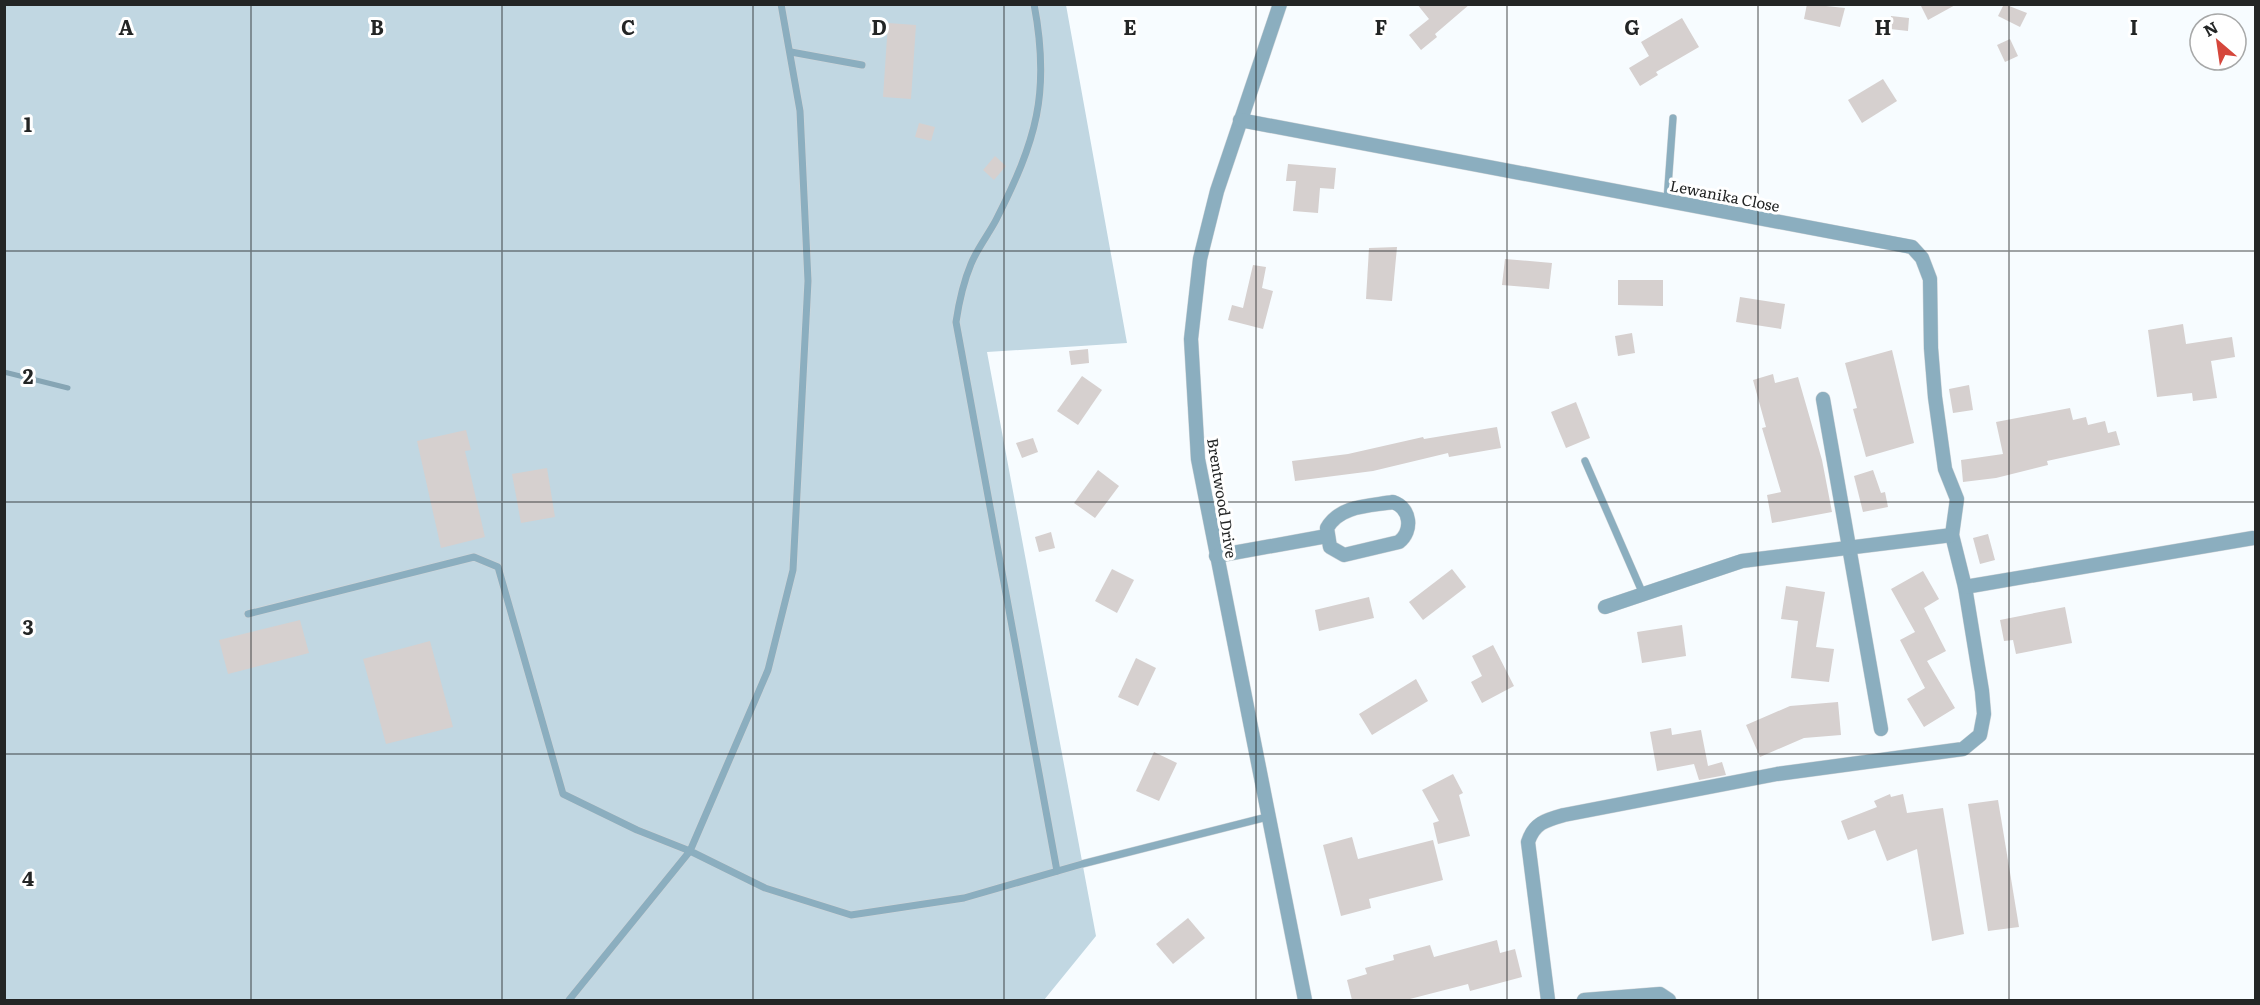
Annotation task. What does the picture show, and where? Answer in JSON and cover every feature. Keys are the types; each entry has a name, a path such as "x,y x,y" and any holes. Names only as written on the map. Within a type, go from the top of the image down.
{"street":[{"name":"Brentwood Drive","path":"1280,4 1240,120 1200,259 1191,339 1198,459 1305,1000"},
{"name":"Lewanika Close","path":"1240,120 1912,247 1922,258 1930,279 1932,374 1945,469 1956,499 1952,535"},
{"path":"1823,399 1851,547 1881,729"},
{"path":"1393,502 1401,505 1406,511 1409,529 1406,537 1399,542 1344,555 1330,547 1327,536 1330,522 1344,511 1393,502"},
{"path":"1548,1000 1528,842 1532,829 1545,820 1564,814 1777,774 1963,749 1980,735 1984,714 1965,587 1952,535 1742,561 1605,607"},
{"path":"1216,556 1327,536"},
{"path":"1965,587 2253,538"},
{"path":"1584,1000 1660,994 1669,1000"}],"lane":[{"path":"569,1000 690,851 768,670 793,570 807,281 800,111 781,4"},
{"path":"1034,4 1042,46 1042,78 1034,133 996,220 971,262 956,322 1057,871"},
{"path":"791,52 862,65"},
{"path":"1667,200 1673,118"},
{"path":"1585,461 1643,594"},
{"path":"248,614 474,557 498,567 563,794 637,830 690,851 765,888 851,915 964,898 1267,816"}],"shaded area":[{"path":"5,5 1066,5 1127,343 987,352 1096,936 1044,1000 5,1000"}],"building":[{"path":"1417,4 1470,4 1435,34 1437,37 1421,50 1409,35 1429,19"},
{"path":"1807,4 1845,8 1840,27 1804,19"},
{"path":"1920,4 1957,4 1928,20"},
{"path":"2004,4 2027,13 2020,27 1998,16"},
{"path":"1891,16 1909,18 1908,31 1890,29"},
{"path":"1682,18 1699,47 1656,72 1658,75 1640,86 1629,68 1649,56 1641,42"},
{"path":"888,23 916,25 911,99 883,97"},
{"path":"2010,39 2018,56 2005,62 1997,45"},
{"path":"1883,79 1897,101 1862,123 1848,100"},
{"path":"919,123 935,127 931,141 915,137"},
{"path":"995,156 1006,166 994,180 983,170"},
{"path":"1288,164 1336,168 1334,189 1320,188 1318,213 1293,211 1296,181 1286,181"},
{"path":"1397,247 1392,301 1366,299 1369,248"},
{"path":"1505,259 1552,263 1549,289 1502,285"},
{"path":"1253,265 1266,267 1262,288 1273,291 1263,329 1228,320 1232,305 1243,308"},
{"path":"1618,280 1663,280 1663,306 1618,305"},
{"path":"1740,297 1785,304 1781,329 1736,322"},
{"path":"2183,324 2186,344 2232,337 2235,357 2211,361 2217,398 2193,401 2192,393 2157,397 2148,330"},
{"path":"1632,333 1635,353 1618,356 1615,336"},
{"path":"1088,349 1089,363 1071,365 1069,351"},
{"path":"1892,350 1914,443 1866,457 1853,409 1857,408 1845,363"},
{"path":"1773,374 1775,383 1798,377 1822,460 1832,512 1772,523 1767,495 1781,492 1762,428 1766,427 1753,380"},
{"path":"1082,376 1102,390 1078,425 1057,411"},
{"path":"1969,385 1973,410 1953,413 1949,389"},
{"path":"1576,402 1590,438 1566,448 1551,412"},
{"path":"2070,408 2073,420 2086,417 2088,425 2105,421 2108,433 2116,431 2120,445 2047,461 2048,465 1996,478 1963,482 1961,460 2003,454 1996,422"},
{"path":"1497,427 1501,448 1449,457 1448,453 1373,471 1295,481 1292,461 1348,454 1423,437 1424,439"},
{"path":"466,430 471,450 465,451 485,537 441,548 417,441"},
{"path":"1033,438 1038,452 1022,458 1016,443"},
{"path":"547,468 555,517 521,523 512,474"},
{"path":"1098,470 1119,486 1095,518 1074,503"},
{"path":"1873,470 1881,493 1885,492 1888,507 1863,512 1854,476"},
{"path":"1051,532 1055,548 1039,552 1035,537"},
{"path":"1988,534 1995,560 1980,564 1973,538"},
{"path":"1112,569 1134,580 1117,613 1095,601"},
{"path":"1452,569 1466,587 1423,620 1409,602"},
{"path":"1923,571 1939,599 1924,608 1946,651 1927,661 1955,708 1924,727 1907,699 1925,688 1900,640 1915,632 1891,589"},
{"path":"1786,586 1825,592 1816,647 1834,649 1829,682 1791,678 1798,621 1781,619"},
{"path":"1369,597 1374,618 1319,631 1315,610"},
{"path":"2065,607 2072,643 2016,654 2013,640 2004,641 2000,620"},
{"path":"300,620 309,653 228,674 219,640"},
{"path":"1682,625 1686,656 1642,663 1637,632"},
{"path":"430,641 453,727 386,744 363,659"},
{"path":"1493,645 1514,686 1482,703 1471,682 1482,676 1472,656"},
{"path":"1136,658 1156,668 1138,706 1118,697"},
{"path":"1416,679 1428,701 1372,735 1359,714"},
{"path":"1838,702 1841,735 1804,738 1760,757 1746,725 1790,706"},
{"path":"1671,728 1672,735 1701,730 1708,766 1722,762 1726,775 1699,780 1694,764 1657,771 1650,732"},
{"path":"1154,752 1177,763 1159,801 1136,791"},
{"path":"1453,774 1463,793 1459,795 1470,836 1438,844 1433,823 1439,821 1422,790"},
{"path":"1890,794 1891,797 1903,794 1907,813 1943,808 1964,934 1932,941 1917,849 1887,861 1875,830 1848,840 1841,821 1877,807 1874,801"},
{"path":"1998,800 2019,927 1988,931 1968,804"},
{"path":"1352,837 1358,859 1433,840 1443,880 1369,899 1371,908 1341,916 1323,845"},
{"path":"1188,918 1205,938 1173,964 1156,944"},
{"path":"1497,940 1500,953 1515,949 1522,977 1470,991 1468,984 1406,1000 1352,1000 1347,980 1367,974 1365,968 1394,960 1393,955 1430,945 1434,957"}],"waterway":[{"path":"4,372 68,388"}]}
